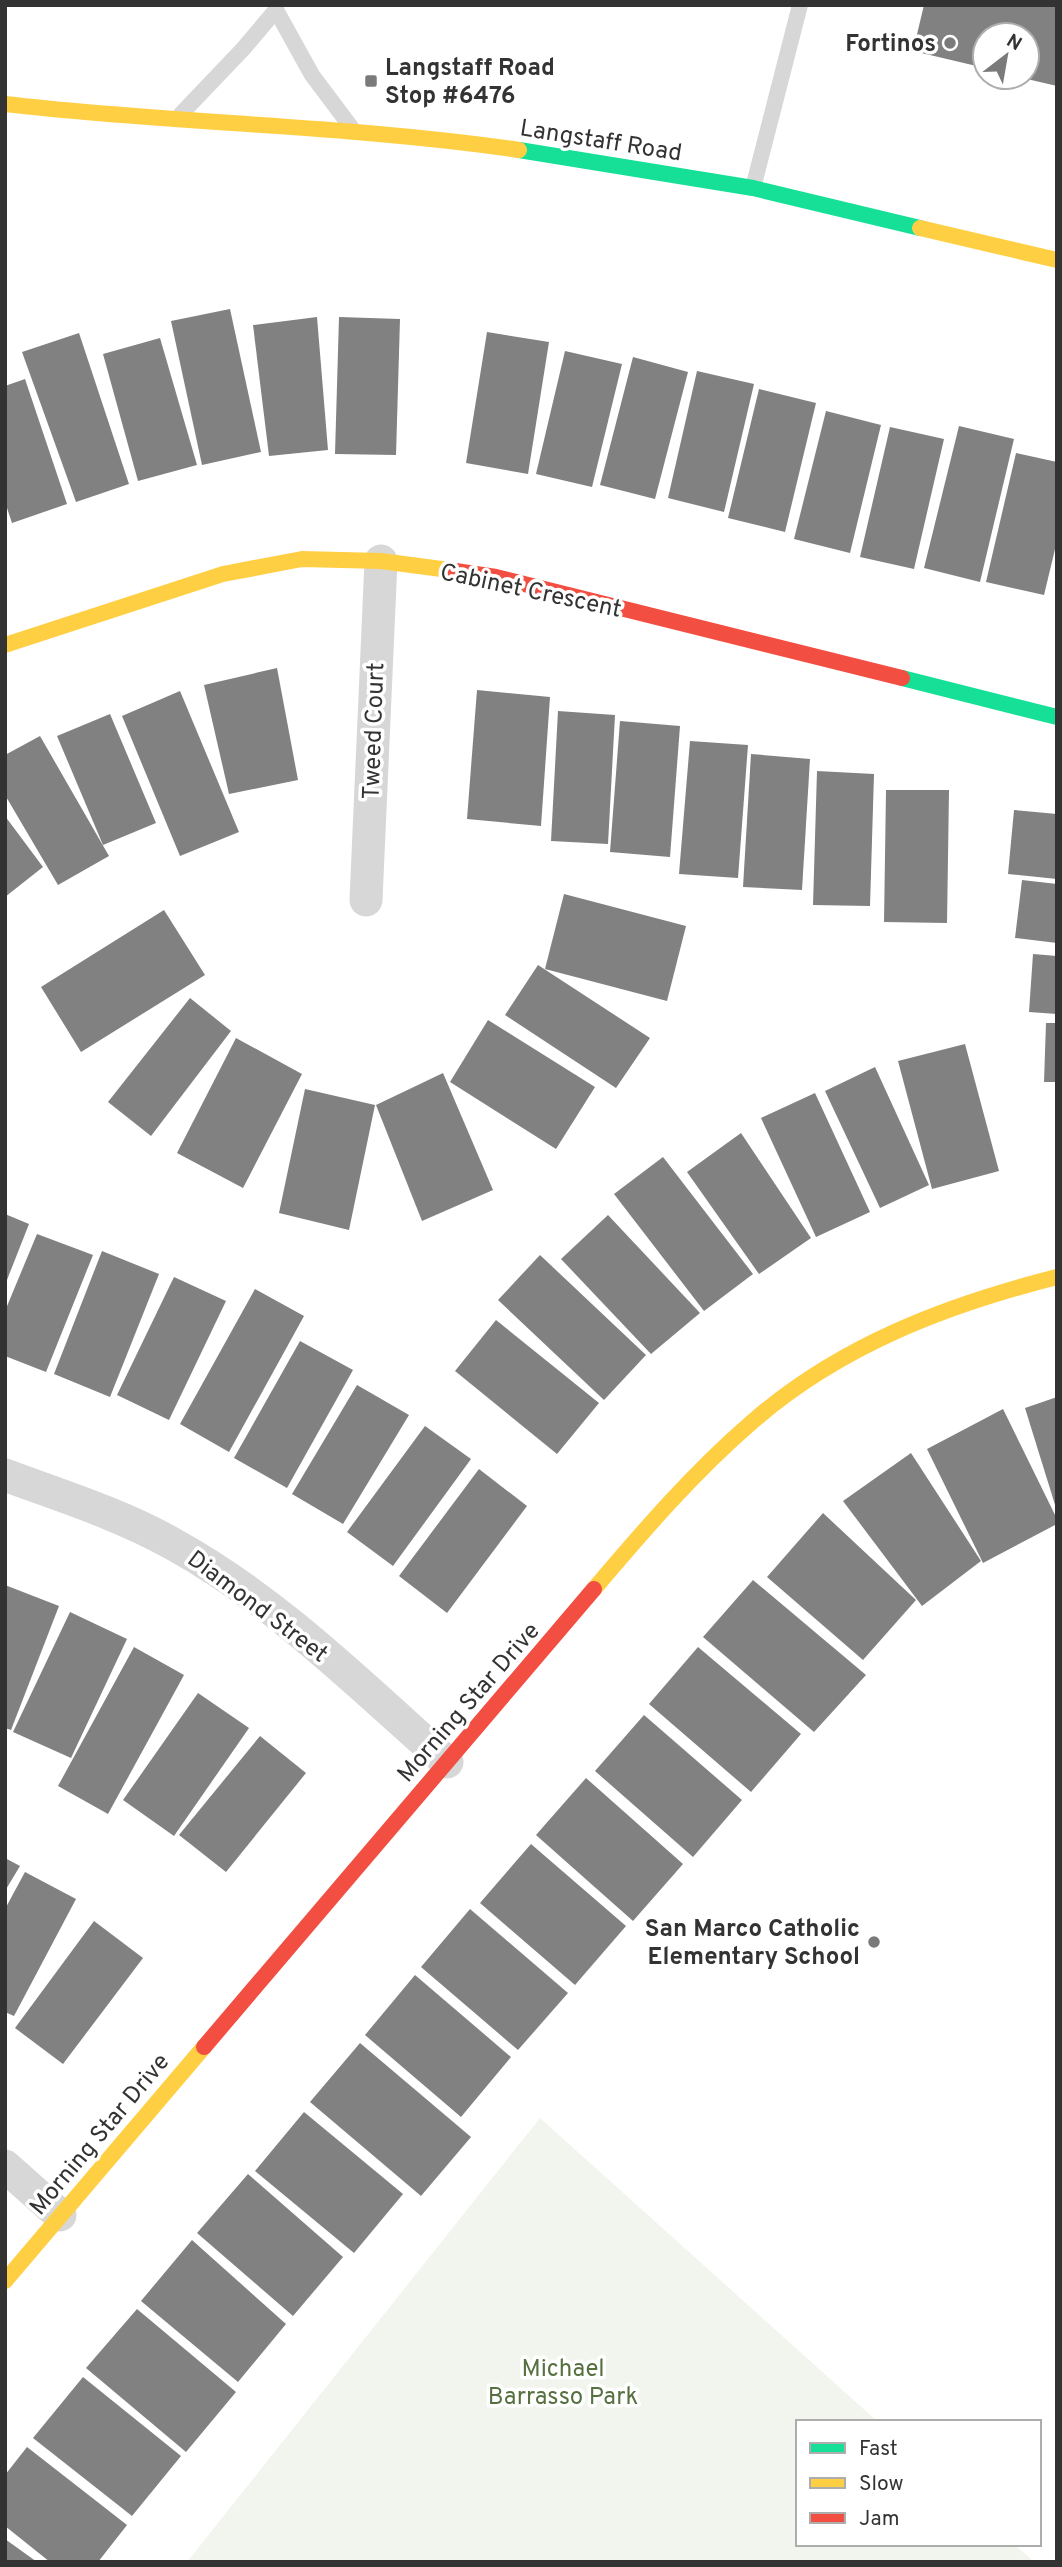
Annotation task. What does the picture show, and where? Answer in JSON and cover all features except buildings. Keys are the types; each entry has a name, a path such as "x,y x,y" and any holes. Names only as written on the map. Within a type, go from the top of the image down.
{"street":[{"name":"Langstaff Road","path":"5,104 100,115 178,118 443,139 527,151 753,188 1057,260"},
{"name":"Cabinet Crescent","path":"5,645 223,574 302,559 381,561 496,577 1057,717"},
{"name":"Tweed Court","path":"366,900 381,561"},
{"name":"Morning Star Drive","path":"5,2281 447,1762 687,1483 718,1452 774,1404 811,1377 887,1334 945,1309 1000,1290 1057,1276"},
{"name":"Diamond Street","path":"5,1475 115,1516 172,1543 230,1579 318,1648 447,1762"},
{"path":"5,2166 60,2214"}],"lane":[{"path":"753,188 800,5"},
{"path":"178,118 243,49 276,8 312,75 355,132"}],"green space":[{"name":"Michael Barrasso Park","path":"540,2118 876,2420 796,2420 796,2546 1016,2546 1034,2562 187,2562"}],"traffic: fast":[{"path":"519,150 753,188 920,228"},
{"path":"902,678 1057,717"}],"traffic: slow":[{"path":"5,104 391,135 519,150"},
{"path":"920,228 1057,260"},
{"path":"5,645 223,574 302,559 381,561 449,570"},
{"path":"594,1589 710,1461 752,1422 821,1371 857,1350 935,1315 1057,1277"},
{"path":"5,2281 204,2047"}],"traffic: jam":[{"path":"449,570 496,577 902,678"},
{"path":"204,2047 594,1589"}],"place":[{"name":"Fortinos","path":"950,43"},
{"name":"Langstaff Road Stop #6476","path":"371,81"},
{"name":"San Marco Catholic Elementary School","path":"874,1942"}]}
